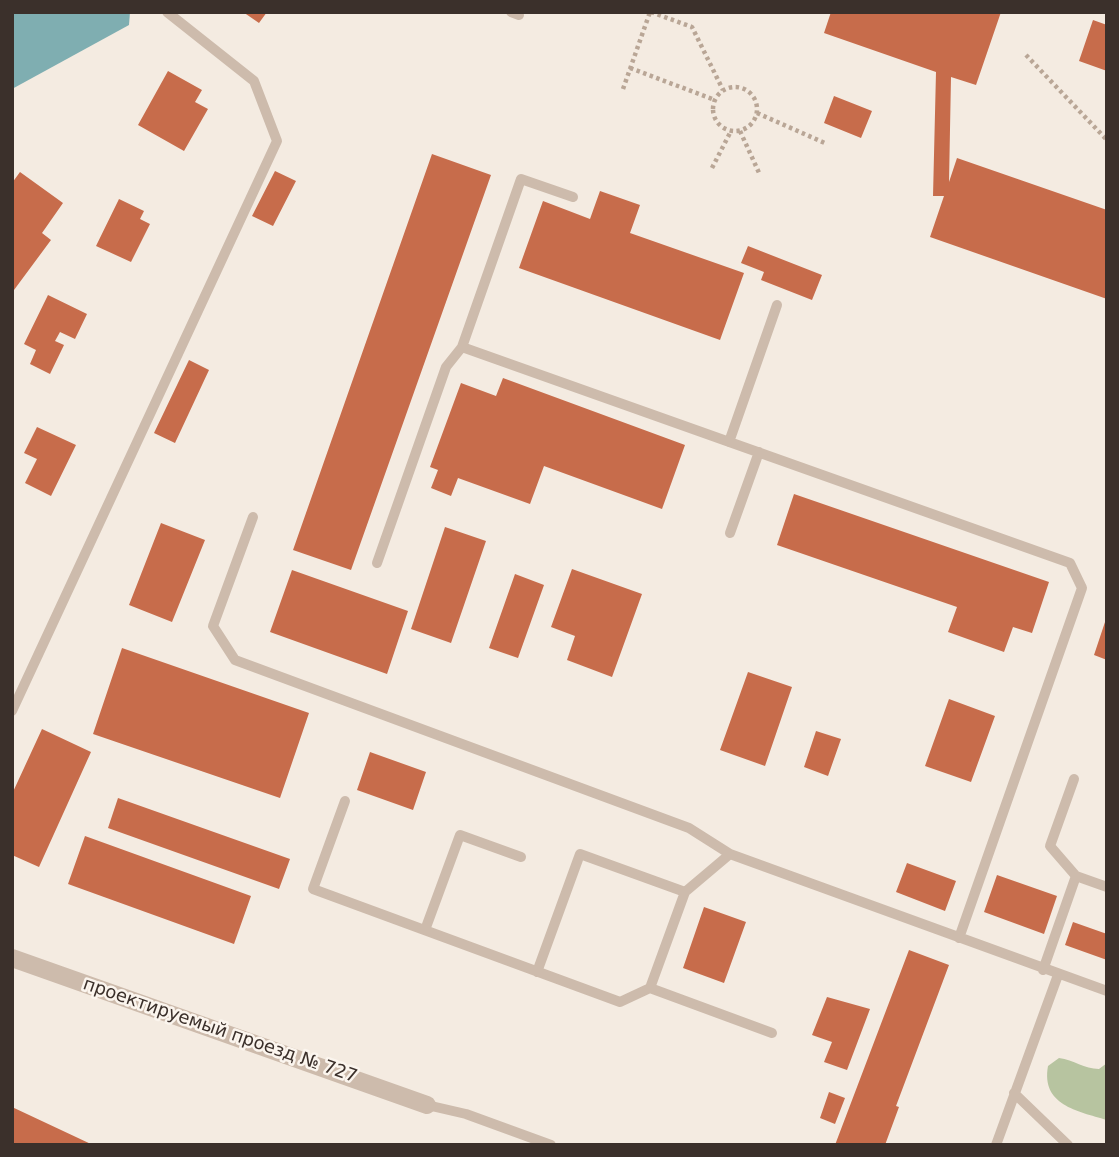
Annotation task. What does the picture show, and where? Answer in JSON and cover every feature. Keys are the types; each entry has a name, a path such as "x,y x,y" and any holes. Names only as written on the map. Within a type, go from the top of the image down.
{"street":[{"name":"проектируемый проезд № 727","path":"12,958 427,1105"}],"lane":[{"path":"12,711 277,141 254,82 167,12"},
{"path":"377,563 446,367 462,347 521,179 573,197"},
{"path":"729,442 777,305"},
{"path":"462,347 1070,563 1082,588 958,939"},
{"path":"730,533 759,452"},
{"path":"253,517 213,626 235,660 689,828 730,854 1107,991"},
{"path":"1074,779 1050,846 1076,876 1107,887"},
{"path":"345,801 313,889 620,1002 650,988 685,892 730,854"},
{"path":"425,930 460,835 521,857"},
{"path":"537,972 580,854 685,892"},
{"path":"1044,970 1076,876"},
{"path":"996,1145 1058,975"},
{"path":"650,988 772,1033"},
{"path":"1014,1093 1068,1145"},
{"path":"427,1105 466,1114 551,1145"}],"path":[{"path":"623,89 651,12 692,27 723,90"},
{"path":"1026,55 1107,140"},
{"path":"630,68 715,100"},
{"path":"740,87 754,96 757,113 748,127 731,131 717,121 713,113 715,100 723,90 740,87"},
{"path":"757,113 827,144"},
{"path":"712,169 731,131"},
{"path":"740,131 760,175"}],"green space":[{"path":"1059,1058 1094,1069 1107,1063 1107,1120 1073,1109 1056,1098 1047,1079 1048,1066"}],"water":[{"path":"12,12 130,12 129,25 12,89"}],"building":[{"path":"243,12 267,12 259,23"},
{"path":"831,12 1001,12 976,85 951,77 949,182 957,158 1107,210 1107,299 930,237 944,196 933,196 936,72 824,33"},
{"path":"1093,20 1107,25 1107,71 1079,61"},
{"path":"168,71 202,90 195,102 208,109 184,151 138,125"},
{"path":"834,96 872,111 861,138 824,123"},
{"path":"432,154 491,175 351,570 293,550"},
{"path":"275,171 296,181 273,226 252,216"},
{"path":"20,172 63,203 42,233 51,240 14,290 12,183"},
{"path":"600,191 640,205 630,233 744,273 720,340 519,268 543,201 590,219"},
{"path":"119,199 144,211 140,219 150,224 131,262 96,246"},
{"path":"748,246 822,275 812,300 761,280 764,272 741,263"},
{"path":"48,295 87,314 75,339 60,332 55,341 64,345 50,374 30,364 36,350 24,344"},
{"path":"189,360 209,370 175,443 154,433"},
{"path":"503,378 685,445 662,509 544,466 530,504 458,478 451,496 431,488 438,470 430,467 461,383 496,396"},
{"path":"37,427 76,445 51,496 25,483 37,459 24,453"},
{"path":"794,494 1049,582 1032,633 1013,627 1004,652 948,632 957,607 777,545"},
{"path":"161,523 205,540 172,622 129,605"},
{"path":"445,527 486,541 451,643 411,629"},
{"path":"572,569 642,594 612,677 567,660 575,636 551,627"},
{"path":"292,570 408,611 387,674 270,632"},
{"path":"515,574 544,585 518,658 489,648"},
{"path":"1107,619 1107,660 1094,655"},
{"path":"122,648 309,713 280,798 93,734"},
{"path":"748,672 792,687 765,766 720,750"},
{"path":"949,699 995,716 971,782 925,766"},
{"path":"42,729 91,752 39,867 12,855 12,794"},
{"path":"816,731 841,739 828,776 804,767"},
{"path":"370,752 426,772 413,810 357,790"},
{"path":"118,798 290,859 279,889 108,828"},
{"path":"85,836 251,896 234,944 68,884"},
{"path":"907,863 956,881 945,911 896,892"},
{"path":"997,875 1057,896 1044,934 984,912"},
{"path":"704,907 746,922 724,983 683,968"},
{"path":"1073,922 1107,934 1107,960 1065,945"},
{"path":"909,950 949,965 896,1106 899,1107 885,1145 835,1145"},
{"path":"827,997 870,1009 847,1070 824,1062 832,1042 812,1035"},
{"path":"829,1092 845,1098 835,1124 820,1118"},
{"path":"12,1107 93,1145 12,1145"}]}
